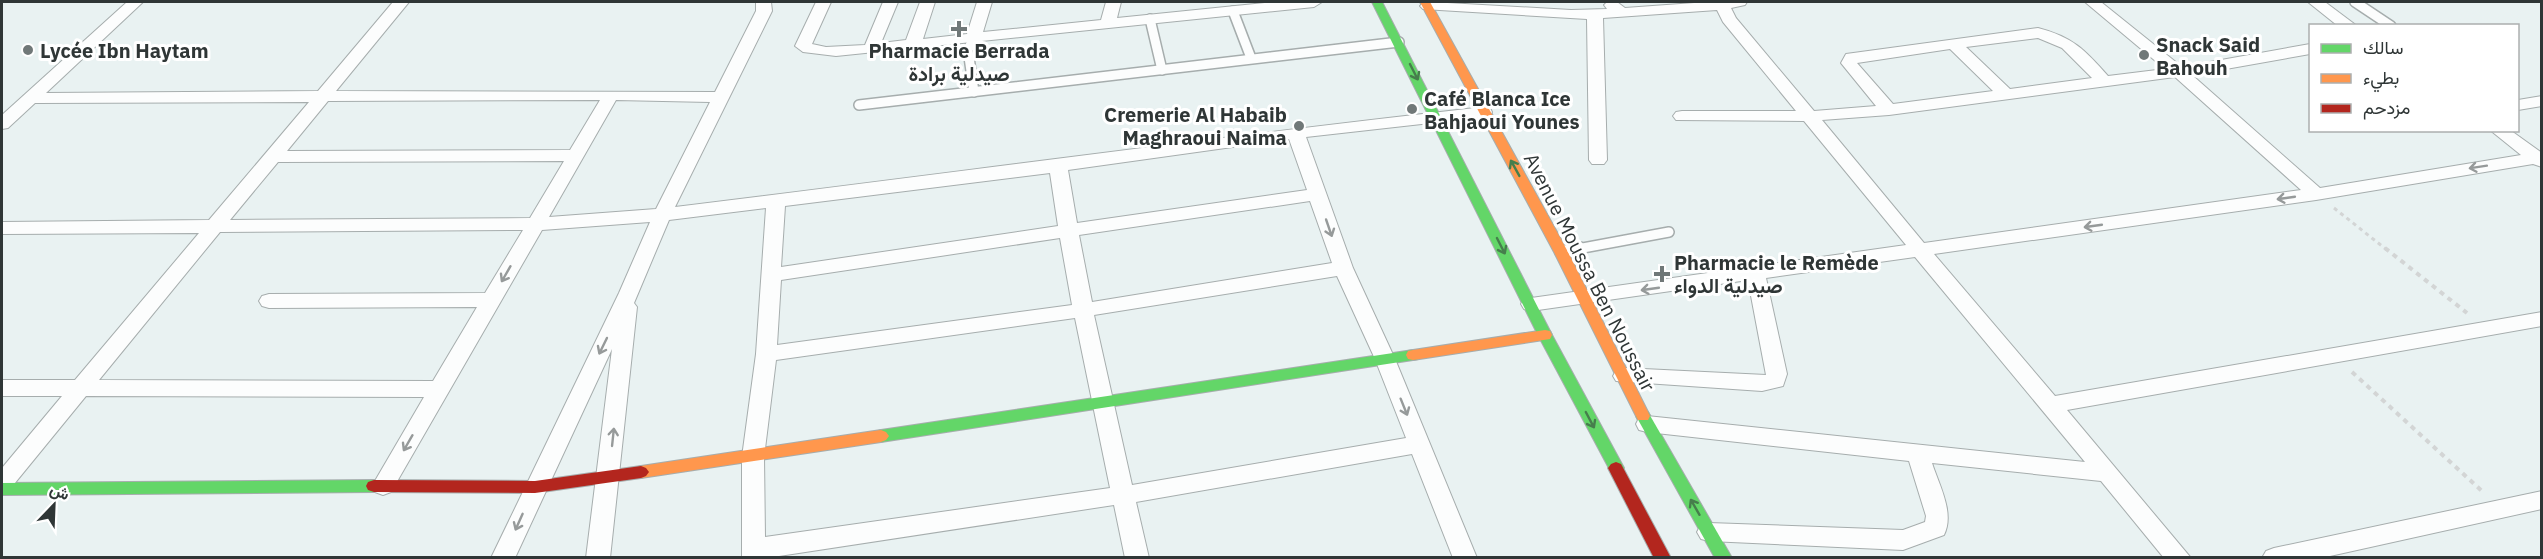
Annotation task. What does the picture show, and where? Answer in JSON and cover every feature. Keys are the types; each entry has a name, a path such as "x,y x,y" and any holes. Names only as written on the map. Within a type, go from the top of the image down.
{"street":[{"path":"2,124 135,2"},
{"path":"2,483 401,2"},
{"path":"503,558 629,294 662,215 764,11 764,2"},
{"path":"823,2 803,46 816,51 871,49 973,39 1226,8 1314,2"},
{"path":"871,49 890,2"},
{"path":"913,44 927,2"},
{"path":"973,39 984,2"},
{"path":"1108,23 1113,2"},
{"path":"1377,2 1438,118 1545,335 1663,558"},
{"path":"1608,2 1622,13"},
{"path":"1426,4 1595,16 1728,2 1729,19 1812,116 1920,250 2106,473 2180,558"},
{"path":"2092,2 2179,72 2316,194"},
{"path":"2316,2 2346,24"},
{"name":"Avenue Moussa Ben Noussair","path":"1426,4 1561,252 1647,424 1724,558"},
{"path":"1595,16 1598,160"},
{"path":"1888,110 1849,63 1852,57 2038,33 2068,42 2104,82"},
{"path":"1954,44 2006,94"},
{"path":"1682,116 1812,116 1888,110 2179,72 2309,49"},
{"path":"31,98 611,95 722,97"},
{"path":"383,486 611,95"},
{"path":"2519,105 2541,101"},
{"path":"2,228 535,224 662,215 1058,166 1296,133 1484,112"},
{"path":"2501,132 2539,160"},
{"path":"1296,133 1342,268 1385,359 1465,558"},
{"path":"274,157 576,155"},
{"path":"1531,304 2316,194 2539,160"},
{"path":"1058,166 1068,233 1101,401 1137,558"},
{"path":"770,275 1068,233 1317,194"},
{"path":"776,202 766,354 753,457 754,553 1123,495 1419,444"},
{"path":"766,354 1084,310 1342,268"},
{"path":"1623,376 1762,383 1776,381 1777,374 1756,273"},
{"path":"598,558 629,294"},
{"path":"269,301 491,300"},
{"path":"2050,405 2541,319"},
{"path":"2,489 535,487 753,457 1101,401 1545,335"},
{"path":"2,388 439,389"},
{"path":"1647,424 2106,473"},
{"path":"1709,531 1903,540 1936,528 1938,516 1918,453"},
{"path":"2274,558 2500,507 2541,500"}],"lane":[{"path":"2355,2 2388,24"},
{"path":"1226,8 1251,58"},
{"path":"1150,19 1162,70"},
{"path":"973,39 968,50 974,92"},
{"path":"859,105 1399,42"},
{"path":"1561,252 1669,232"}],"path":[{"path":"2316,194 2486,328"},
{"path":"2334,355 2500,507"}],"traffic: fast":[{"path":"1377,2 1545,335 1616,468"},
{"path":"881,436 1413,355"},
{"path":"1643,416 1724,558"},
{"path":"2,489 374,486"}],"traffic: slow":[{"path":"1425,2 1561,252 1643,416"},
{"path":"1413,355 1545,335"},
{"path":"641,472 881,436"}],"traffic: jam":[{"path":"1616,468 1663,558"},
{"path":"374,486 535,487 641,472"}],"place":[{"name":"Pharmacie Berrada صيدلية برادة","path":"959,29"},
{"name":"Lycée Ibn Haytam","path":"28,50"},
{"name":"Snack Said Bahouh","path":"2144,55"},
{"name":"Café Blanca Ice Bahjaoui Younes","path":"1412,109"},
{"name":"Cremerie Al Habaib Maghraoui Naima","path":"1299,126"},
{"name":"Pharmacie le Remède صيدلية الدواء","path":"1662,274"}]}
